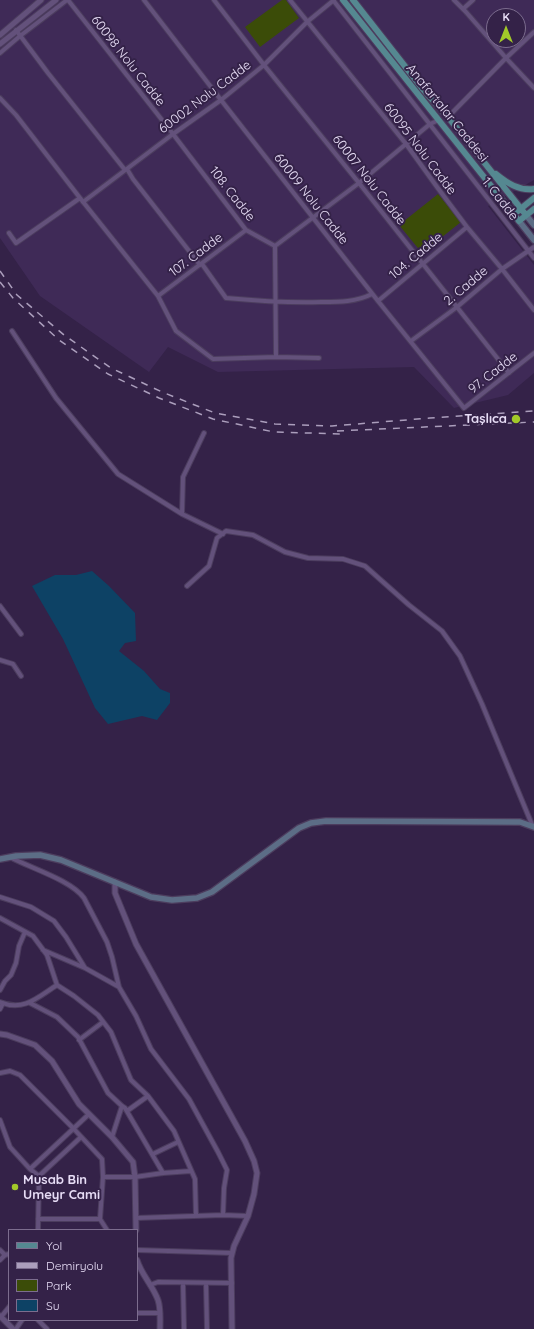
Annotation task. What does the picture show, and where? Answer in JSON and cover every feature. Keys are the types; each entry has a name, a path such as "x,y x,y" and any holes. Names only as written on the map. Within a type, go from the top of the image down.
{"main road":[{"name":"Anafartalar Caddesi","path":"342,0 440,120 534,240"},
{"name":"Anafartalar Caddesi","path":"353,0 422,88 448,117 534,225"},
{"path":"487,167 507,183 525,190 534,189"},
{"path":"514,214 534,198"},
{"path":"519,220 534,209"},
{"path":"0,859 40,855 61,860 151,897 172,900 197,898 212,892 299,828 311,823 326,821 520,822 534,827"}],"street":[{"path":"0,36 41,0"},
{"path":"0,44 56,0"},
{"path":"0,53 68,0"},
{"name":"60098 Nolu Cadde","path":"68,0 173,134"},
{"name":"60009 Nolu Cadde","path":"144,0 372,294 464,408"},
{"name":"60007 Nolu Cadde","path":"214,0 509,373"},
{"name":"60095 Nolu Cadde","path":"290,0 406,144 436,187 534,310"},
{"name":"60002 Nolu Cadde","path":"83,202 221,100 264,65 307,22 333,0"},
{"name":"1. Cadde","path":"333,0 534,258"},
{"path":"454,0 534,88"},
{"path":"463,9 472,0"},
{"path":"16,30 48,73 126,169 226,298 275,302 346,302 361,299 372,294"},
{"path":"448,117 534,32"},
{"path":"0,98 16,115 158,296 176,331 213,359 276,356 319,358"},
{"path":"276,356 275,246 359,183 430,124 440,120"},
{"name":"108. Cadde","path":"173,134 246,230 275,246"},
{"path":"9,233 16,242 80,198"},
{"name":"104. Cadde","path":"378,301 467,227"},
{"name":"107. Cadde","path":"158,296 246,230"},
{"name":"2. Cadde","path":"411,341 457,307 502,269 534,247"},
{"path":"12,331 56,398 118,474 182,514 223,534"},
{"name":"97. Cadde","path":"464,408 534,353"},
{"path":"182,514 183,477 204,433"},
{"path":"187,586 209,566 217,538 226,531 253,535 285,552 308,558 343,559 365,566 409,605 442,631 460,656 534,827"},
{"path":"0,606 21,634"},
{"path":"0,660 12,664 21,676"},
{"path":"10,857 65,884 81,894 107,942 119,987 136,1016 151,1049 189,1099 227,1170 224,1188 223,1215"},
{"path":"115,882 115,893 136,944 245,1141 257,1173 254,1194 248,1216 232,1253 232,1329"},
{"path":"0,897 31,907 54,922 66,937 85,968"},
{"path":"0,919 33,936 47,955 58,985 98,1015 111,1032 131,1080 148,1096 174,1132 186,1156 195,1179 196,1216"},
{"path":"0,990 5,981 11,975 16,963 19,946 25,932"},
{"path":"43,950 85,968 119,987"},
{"path":"0,1009 1,1002 20,1006 30,1003 58,985"},
{"path":"30,1003 57,1017 78,1037 108,1093 125,1108 163,1172"},
{"path":"80,1040 104,1022"},
{"path":"0,1034 35,1045 52,1061 79,1104 112,1137 133,1162 135,1177 135,1229"},
{"path":"0,1073 10,1071 20,1075 102,1159 103,1177 100,1219 106,1229"},
{"path":"127,1111 148,1096"},
{"path":"112,1137 122,1106"},
{"path":"30,1169 88,1114"},
{"path":"0,1120 10,1147 30,1169 39,1176"},
{"path":"38,1229 39,1176 81,1137"},
{"path":"153,1154 178,1142"},
{"path":"103,1177 135,1177 163,1172 191,1171"},
{"path":"136,1218 223,1215 248,1216"},
{"path":"38,1219 100,1219"},
{"path":"0,1250 7,1255 0,1260"},
{"path":"138,1250 232,1253"},
{"path":"138,1263 158,1300 160,1329"},
{"path":"150,1286 158,1282 232,1283"},
{"path":"183,1283 184,1329"},
{"path":"206,1283 207,1329"},
{"path":"8,1308 0,1316 14,1329 21,1321"},
{"path":"138,1313 160,1313"},
{"path":"39,1321 47,1329"}],"shaded area":[{"path":"0,0 534,0 534,180 488,206 534,265 534,373 508,395 454,408 414,367 218,372 168,347 149,372 40,296 0,238"}],"green space":[{"path":"282,0 286,0 299,18 260,47 245,27"},
{"path":"438,194 461,222 422,253 399,225"}],"water":[{"path":"92,571 135,613 136,641 125,643 119,651 144,671 160,689 170,693 170,703 157,720 142,716 108,724 95,708 63,639 32,586 55,575 76,575"}],"railway":[{"path":"0,271 17,295 64,335 111,368 162,392 215,413 275,424 332,426 534,411"},
{"path":"0,282 13,298 59,340 108,374 159,398 213,419 274,432 342,434"},
{"path":"337,431 534,422"}],"place":[{"name":"Taşlıca","path":"516,419"},
{"name":"Musab Bin Umeyr Cami","path":"15,1187"}]}
